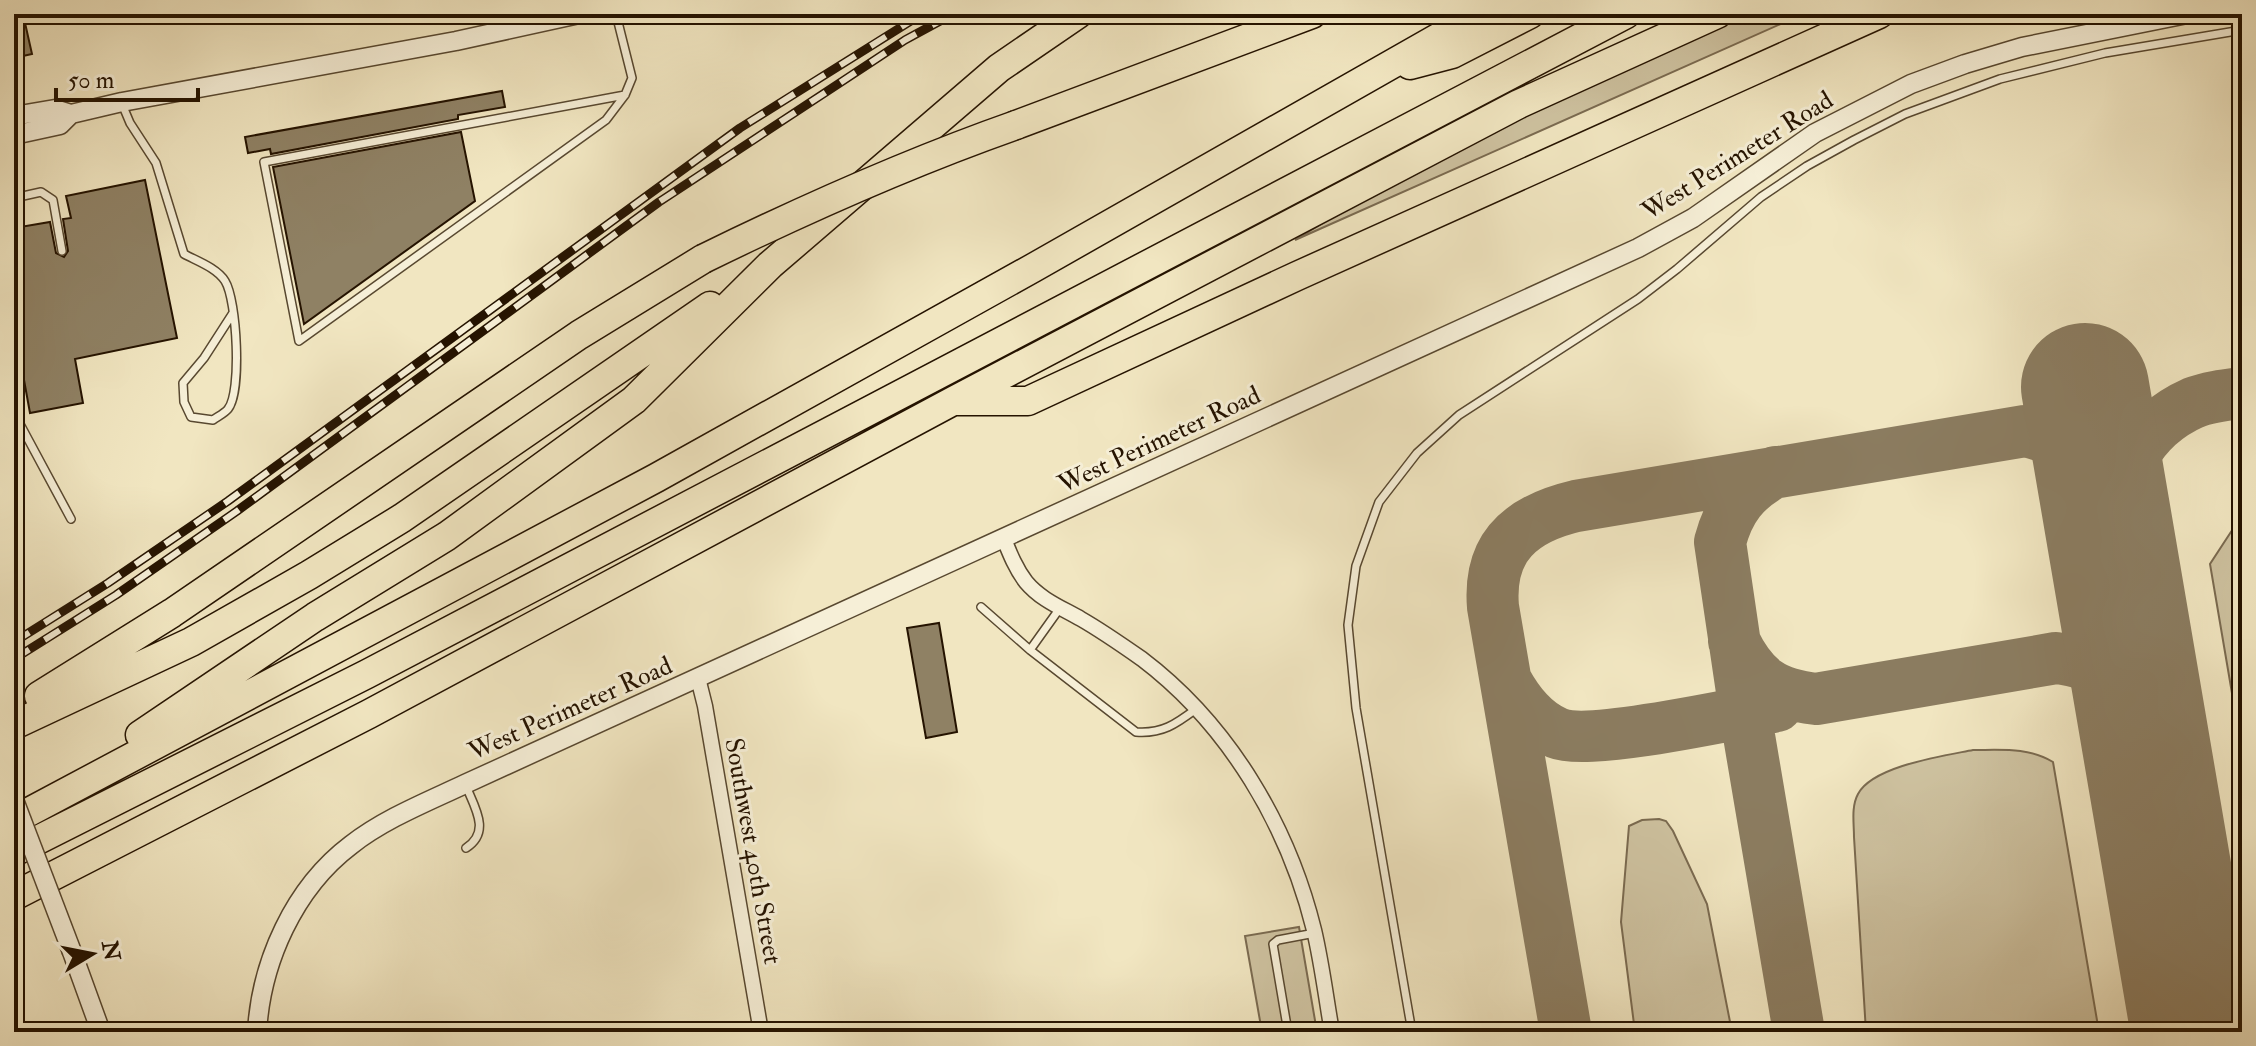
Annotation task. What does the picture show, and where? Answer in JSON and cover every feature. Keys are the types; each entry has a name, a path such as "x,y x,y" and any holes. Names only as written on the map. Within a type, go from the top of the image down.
{"highway":[{"path":"130,742 315,617 447,536 634,400 770,265 999,68 1078,14"},
{"path":"14,711 172,613 579,335 703,259 818,202 952,147 1312,14"},
{"path":"14,800 130,742 653,463 1013,263 1444,14"},
{"path":"14,820 656,478 1480,14"},
{"path":"1373,74 1452,54 1530,14"},
{"path":"14,852 367,674 1626,14"},
{"path":"1550,52 1646,14"},
{"path":"14,896 369,714 953,401 1519,104 1717,14"},
{"path":"953,401 1028,401 1297,276 1879,14"},
{"path":"14,725 191,642 349,551 402,518 770,265"}],"street":[{"name":"West Perimeter Road","path":"257,1032 271,959 288,922 309,888 352,844 465,784 1638,248 1693,218 1815,133 1911,84 2022,47 2187,14"},
{"path":"14,116 55,109 71,114 456,41 573,15"},
{"path":"14,135 60,125 71,114"},
{"path":"1004,539 1026,582 1043,598 1098,629 1165,677 1196,709 1243,769 1272,816 1296,871 1315,933 1332,1032"},
{"name":"Southwest 40th Street","path":"698,678 761,1032"},
{"path":"14,800 101,1032"}],"lane":[{"path":"616,14 632,78 625,95 606,120 299,341 264,162 625,95"},
{"path":"1412,1032 1356,708 1348,625 1356,566 1379,502 1417,453 1459,415 1523,376 1668,277 1761,197 1854,140 1948,97 2012,75 2105,53 2242,30"},
{"path":"122,102 130,123 156,163 184,254 208,266 226,282 233,313 237,384 229,409 213,420 191,417 184,402 183,383 204,358 233,313"},
{"path":"14,198 41,192 53,200 62,251"},
{"path":"14,413 71,519"},
{"path":"981,607 1030,650 1136,732 1152,733 1170,728 1196,709"},
{"path":"1030,650 1060,608"},
{"path":"465,784 480,818 476,841 466,848"},
{"path":"1288,1032 1273,944 1278,940 1315,933"}],"shaded area":[{"path":"1739,14 1803,14 1295,240 1436,154"},
{"path":"2242,515 2242,752 2210,564"},
{"path":"1973,750 2025,752 2053,762 2099,1032 1866,1032 1853,815 1856,799 1866,784 1893,769"},
{"path":"1642,820 1666,821 1673,831 1707,904 1732,1032 1635,1032 1621,922 1629,826"},
{"path":"1299,927 1317,1032 1262,1032 1245,936"}],"building":[{"path":"14,14 23,14 32,54 14,58"},
{"path":"502,91 505,107 458,115 458,119 271,154 270,149 248,153 245,137"},
{"path":"461,132 475,201 304,324 273,167"},
{"path":"145,180 177,338 75,359 83,403 30,413 14,325 14,228 50,222 56,253 64,257 68,251 63,219 71,218 66,196"},
{"path":"939,623 957,732 926,738 907,628"}],"taxiway":[{"path":"2115,535 2119,494 2133,457 2144,441 2174,413 2193,403 2242,393"},
{"path":"1566,1032 1493,607 1496,568 1512,539 1524,528 1539,519 1576,506 2025,431 2051,439 2085,464 2101,499 2116,567"},
{"path":"1775,472 1755,485 1739,501 1728,519 1720,542 1799,1032"},
{"path":"1734,641 1749,666 1766,683 1788,693 1816,699 2056,658 2074,661 2113,681 2130,704 2144,734"},
{"path":"1506,681 1533,718 1557,733 1574,736 1630,732 1777,706"}],"runway":[{"path":"2085,387 2195,1032"}],"railway":[{"path":"14,642 108,583 228,501 740,128 922,14"},
{"path":"14,659 116,595 237,511 659,202 905,40 953,14"}]}
